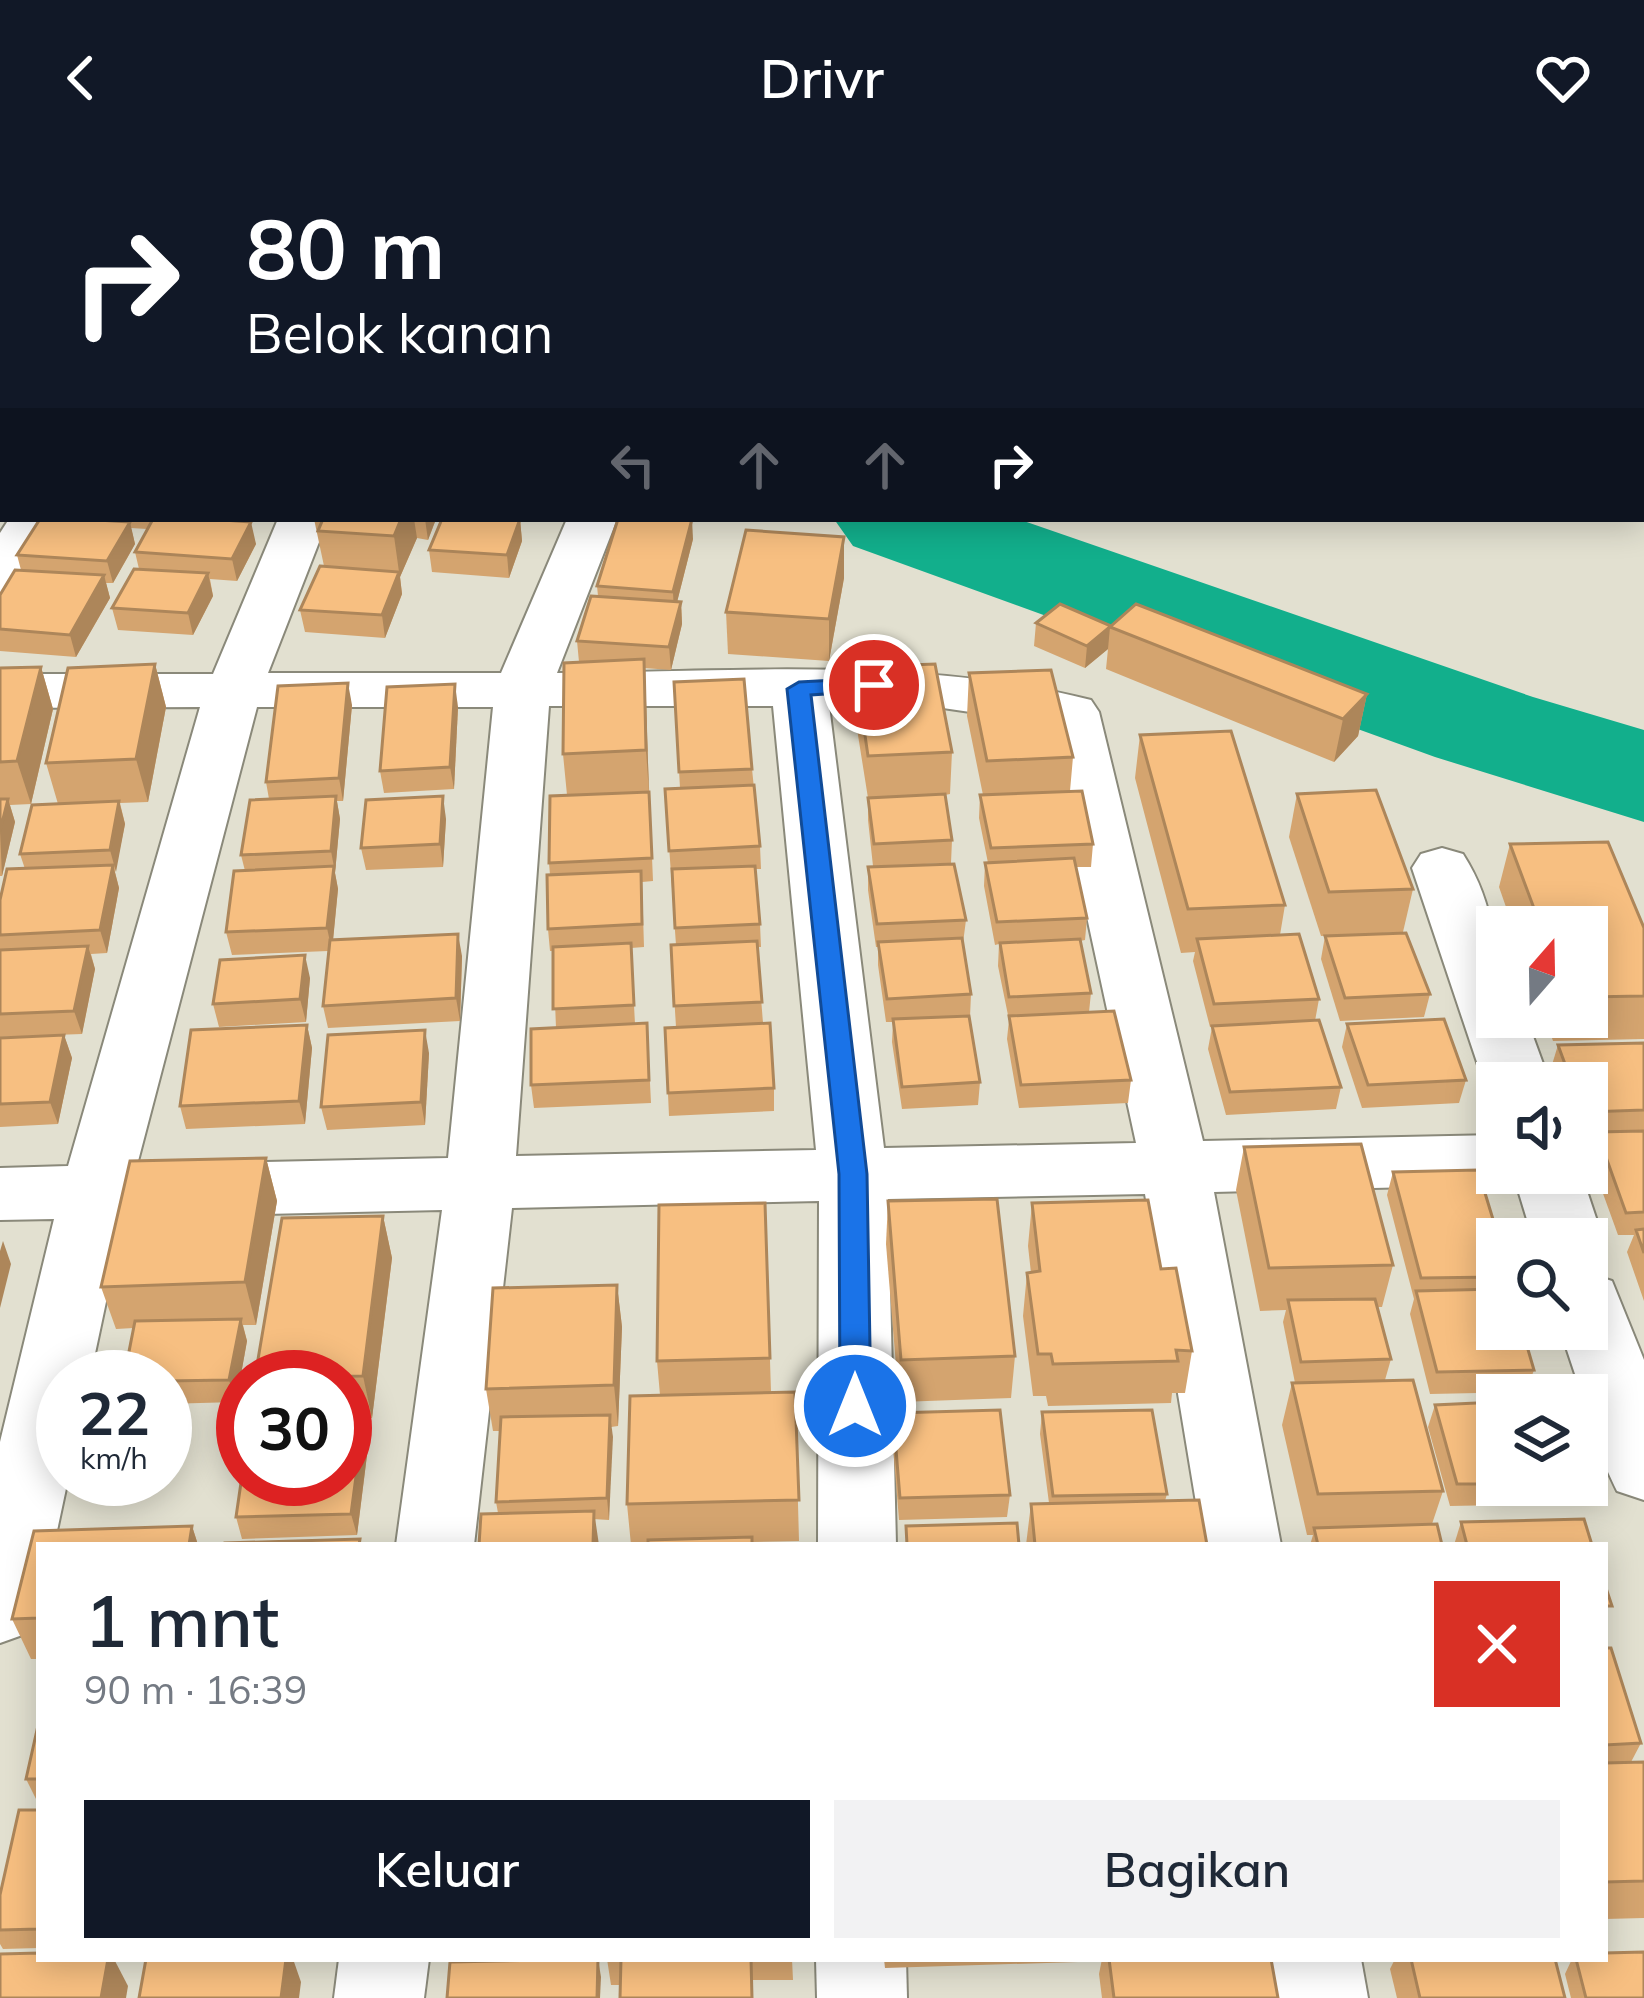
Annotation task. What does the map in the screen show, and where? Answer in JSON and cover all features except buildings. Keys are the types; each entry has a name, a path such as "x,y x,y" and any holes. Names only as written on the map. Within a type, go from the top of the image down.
{"street":[{"path":"0,577 32,522"},
{"path":"0,1608 95,1192 233,691 302,522"},
{"path":"435,1542 480,1183 522,690 591,522"},
{"path":"0,692 874,685 950,688 1071,712 1175,1167 1241,1542"},
{"path":"799,689 853,1174 857,1542"},
{"path":"1442,868 1510,1062"},
{"path":"0,1194 1476,1160"},
{"path":"1604,1350 1644,1468"},
{"path":"380,1998 384,1962"},
{"path":"861,1962 862,1998"},
{"path":"1317,1962 1323,1998"}],"waterway":[{"path":"905,522 1484,727 1644,777"}],"route":[{"path":"855,1406 853,1174 799,689 874,685"}]}
